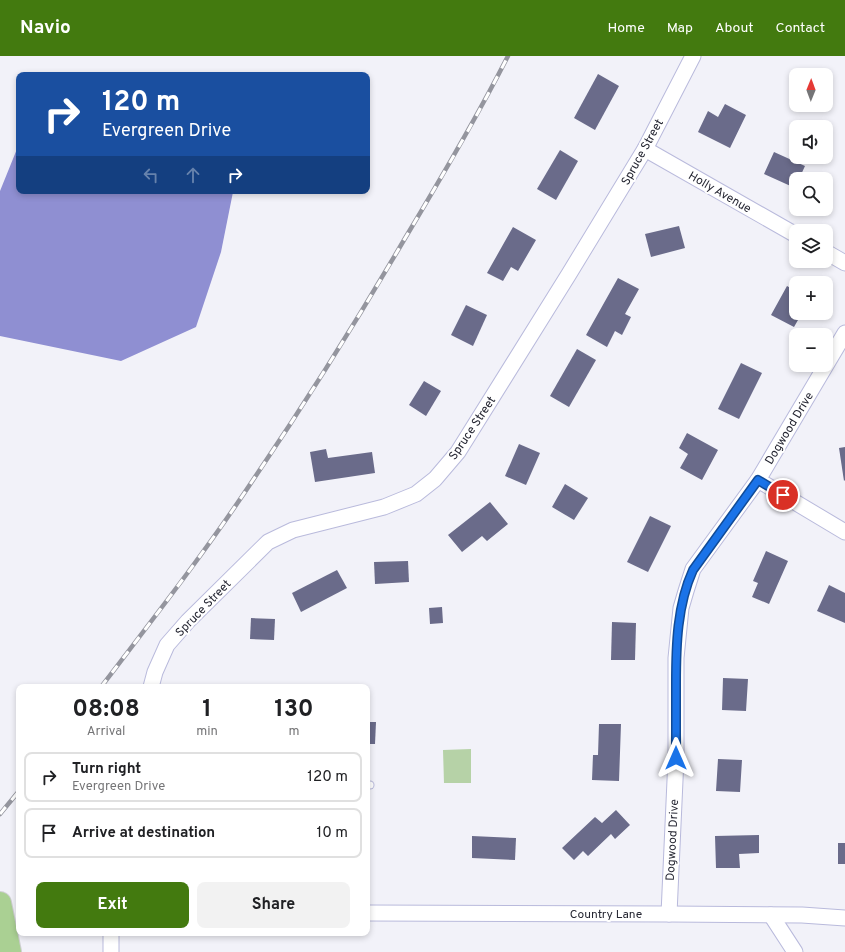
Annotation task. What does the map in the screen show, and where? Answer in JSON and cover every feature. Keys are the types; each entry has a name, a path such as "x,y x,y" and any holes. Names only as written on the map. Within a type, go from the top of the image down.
{"highway":[{"path":"0,903 10,952"}],"street":[{"name":"Spruce Street","path":"152,684 155,672 167,645 188,621 268,542 293,530 384,507 416,494 435,479 458,452 570,274 644,149 693,56"},
{"name":"Holly Avenue","path":"644,149 789,231"},
{"path":"833,256 845,263"},
{"name":"Dogwood Drive","path":"669,914 676,758 676,658 681,608 690,577 693,570 758,480 845,333"},
{"path":"758,480 845,532"},
{"name":"Country Lane","path":"370,913 802,915 845,918"},
{"path":"771,915 795,952"},
{"path":"111,936 111,952"}],"green space":[{"path":"471,749 471,783 444,783 443,750"}],"water":[{"path":"16,151 16,194 233,194 221,252 196,327 121,361 0,336 0,191"}],"building":[{"path":"598,74 619,86 595,130 574,118"},
{"path":"725,104 746,115 730,148 698,132 708,111 718,117"},
{"path":"560,150 578,161 556,200 537,189"},
{"path":"774,152 789,159 789,164 801,164 805,166 802,172 789,172 789,185 764,174"},
{"path":"679,226 685,248 651,257 645,234"},
{"path":"513,227 536,240 518,271 511,267 503,281 487,273"},
{"path":"618,278 639,289 625,314 631,317 622,335 615,331 607,347 586,335"},
{"path":"787,286 789,287 789,320 798,320 794,327 771,315"},
{"path":"466,305 487,315 473,346 451,335"},
{"path":"577,349 596,360 569,407 550,396"},
{"path":"741,363 762,373 739,419 718,409"},
{"path":"424,381 441,391 426,416 409,405"},
{"path":"687,433 718,450 702,480 680,468 688,454 679,448"},
{"path":"519,444 540,453 526,485 505,476"},
{"path":"845,447 845,480 844,481 839,448"},
{"path":"326,449 328,458 372,452 375,473 315,482 310,452"},
{"path":"565,484 588,498 574,520 552,507"},
{"path":"490,502 508,524 487,541 482,536 462,552 448,535"},
{"path":"650,516 671,526 648,572 627,562"},
{"path":"766,551 788,561 769,604 752,597 758,583 753,581"},
{"path":"408,561 409,582 375,584 374,562"},
{"path":"337,570 347,588 301,612 292,593"},
{"path":"829,585 845,593 845,623 817,611"},
{"path":"442,607 443,623 430,624 429,608"},
{"path":"251,618 275,619 274,640 250,639"},
{"path":"612,622 636,623 635,660 611,660"},
{"path":"723,678 748,679 746,711 722,710"},
{"path":"370,722 376,722 375,744 370,744"},
{"path":"599,724 621,724 619,781 592,780 593,755 598,755"},
{"path":"718,759 742,760 740,792 716,791"},
{"path":"616,810 630,825 615,839 611,834 588,856 583,851 574,860 562,848 595,817 602,823"},
{"path":"759,835 759,853 739,854 740,868 716,868 715,836"},
{"path":"472,836 516,838 515,860 472,858"},
{"path":"838,843 845,843 845,864 838,864"}],"railway":[{"path":"103,684 217,533 273,451 368,301 444,172 508,56"},
{"path":"0,814 16,795"}],"route":[{"path":"676,758 676,658 681,608 690,577 693,570 758,480 783,495"}]}
